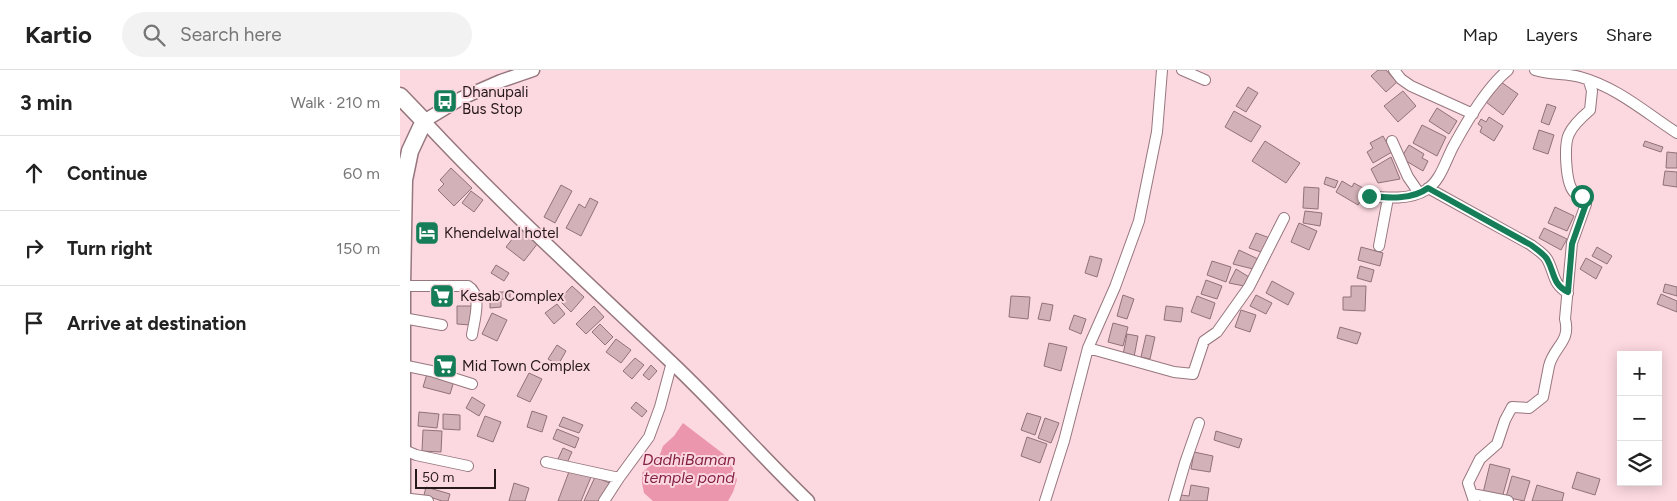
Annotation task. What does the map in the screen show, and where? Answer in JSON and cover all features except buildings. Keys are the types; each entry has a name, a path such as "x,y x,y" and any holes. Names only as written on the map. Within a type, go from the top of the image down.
{"main road":[{"path":"400,96 424,121 410,151 404,180 402,500"}],"street":[{"path":"533,70 501,80 462,98 424,121 459,159 572,269 672,362 800,498"},
{"path":"1045,501 1064,441 1088,348 1115,287 1139,221 1157,132 1162,70"},
{"path":"1182,70 1205,80"},
{"path":"1394,70 1402,80 1411,86 1473,114"},
{"path":"1369,196 1396,198 1424,190 1444,166 1454,144 1486,93 1508,70"},
{"path":"1535,70 1580,77 1614,90 1677,133"},
{"path":"1508,501 1473,498 1468,483 1480,459 1497,444 1505,420 1512,407 1529,408 1543,397 1549,366 1568,330 1565,319 1572,244 1586,204 1582,196 1574,192 1570,186 1566,154 1568,135 1590,110 1592,92 1589,81"},
{"path":"1392,141 1408,177 1424,190 1531,245 1547,259 1560,288 1568,292"},
{"path":"400,172 410,151"},
{"path":"1379,246 1388,198"},
{"path":"1088,348 1174,372 1193,374 1204,341 1216,332 1249,287 1284,218"},
{"path":"402,286 468,286 474,290 476,293 476,313 472,335"},
{"path":"403,318 442,325"},
{"path":"604,501 618,478 649,437 660,407 672,362"},
{"path":"402,366 431,371 472,384"},
{"path":"1174,501 1184,463 1200,424"},
{"path":"402,448 416,455 468,466"},
{"path":"546,462 618,478"},
{"path":"402,500 428,501"}],"water":[{"name":"DadhiBaman temple pond","path":"683,423 730,459 737,480 728,501 653,501 644,493 642,473 659,457 663,446 674,436"}],"place":[{"name":"Dhanupali Bus Stop","path":"445,101"},
{"name":"Khendelwal hotel","path":"427,233"},
{"name":"Kesab Complex","path":"442,296"},
{"name":"Mid Town Complex","path":"445,366"}],"route":[{"path":"1369,196 1396,198 1416,194 1428,188 1531,245 1542,253 1547,259 1554,280 1560,288 1568,292 1572,244 1586,204 1582,196"}]}
